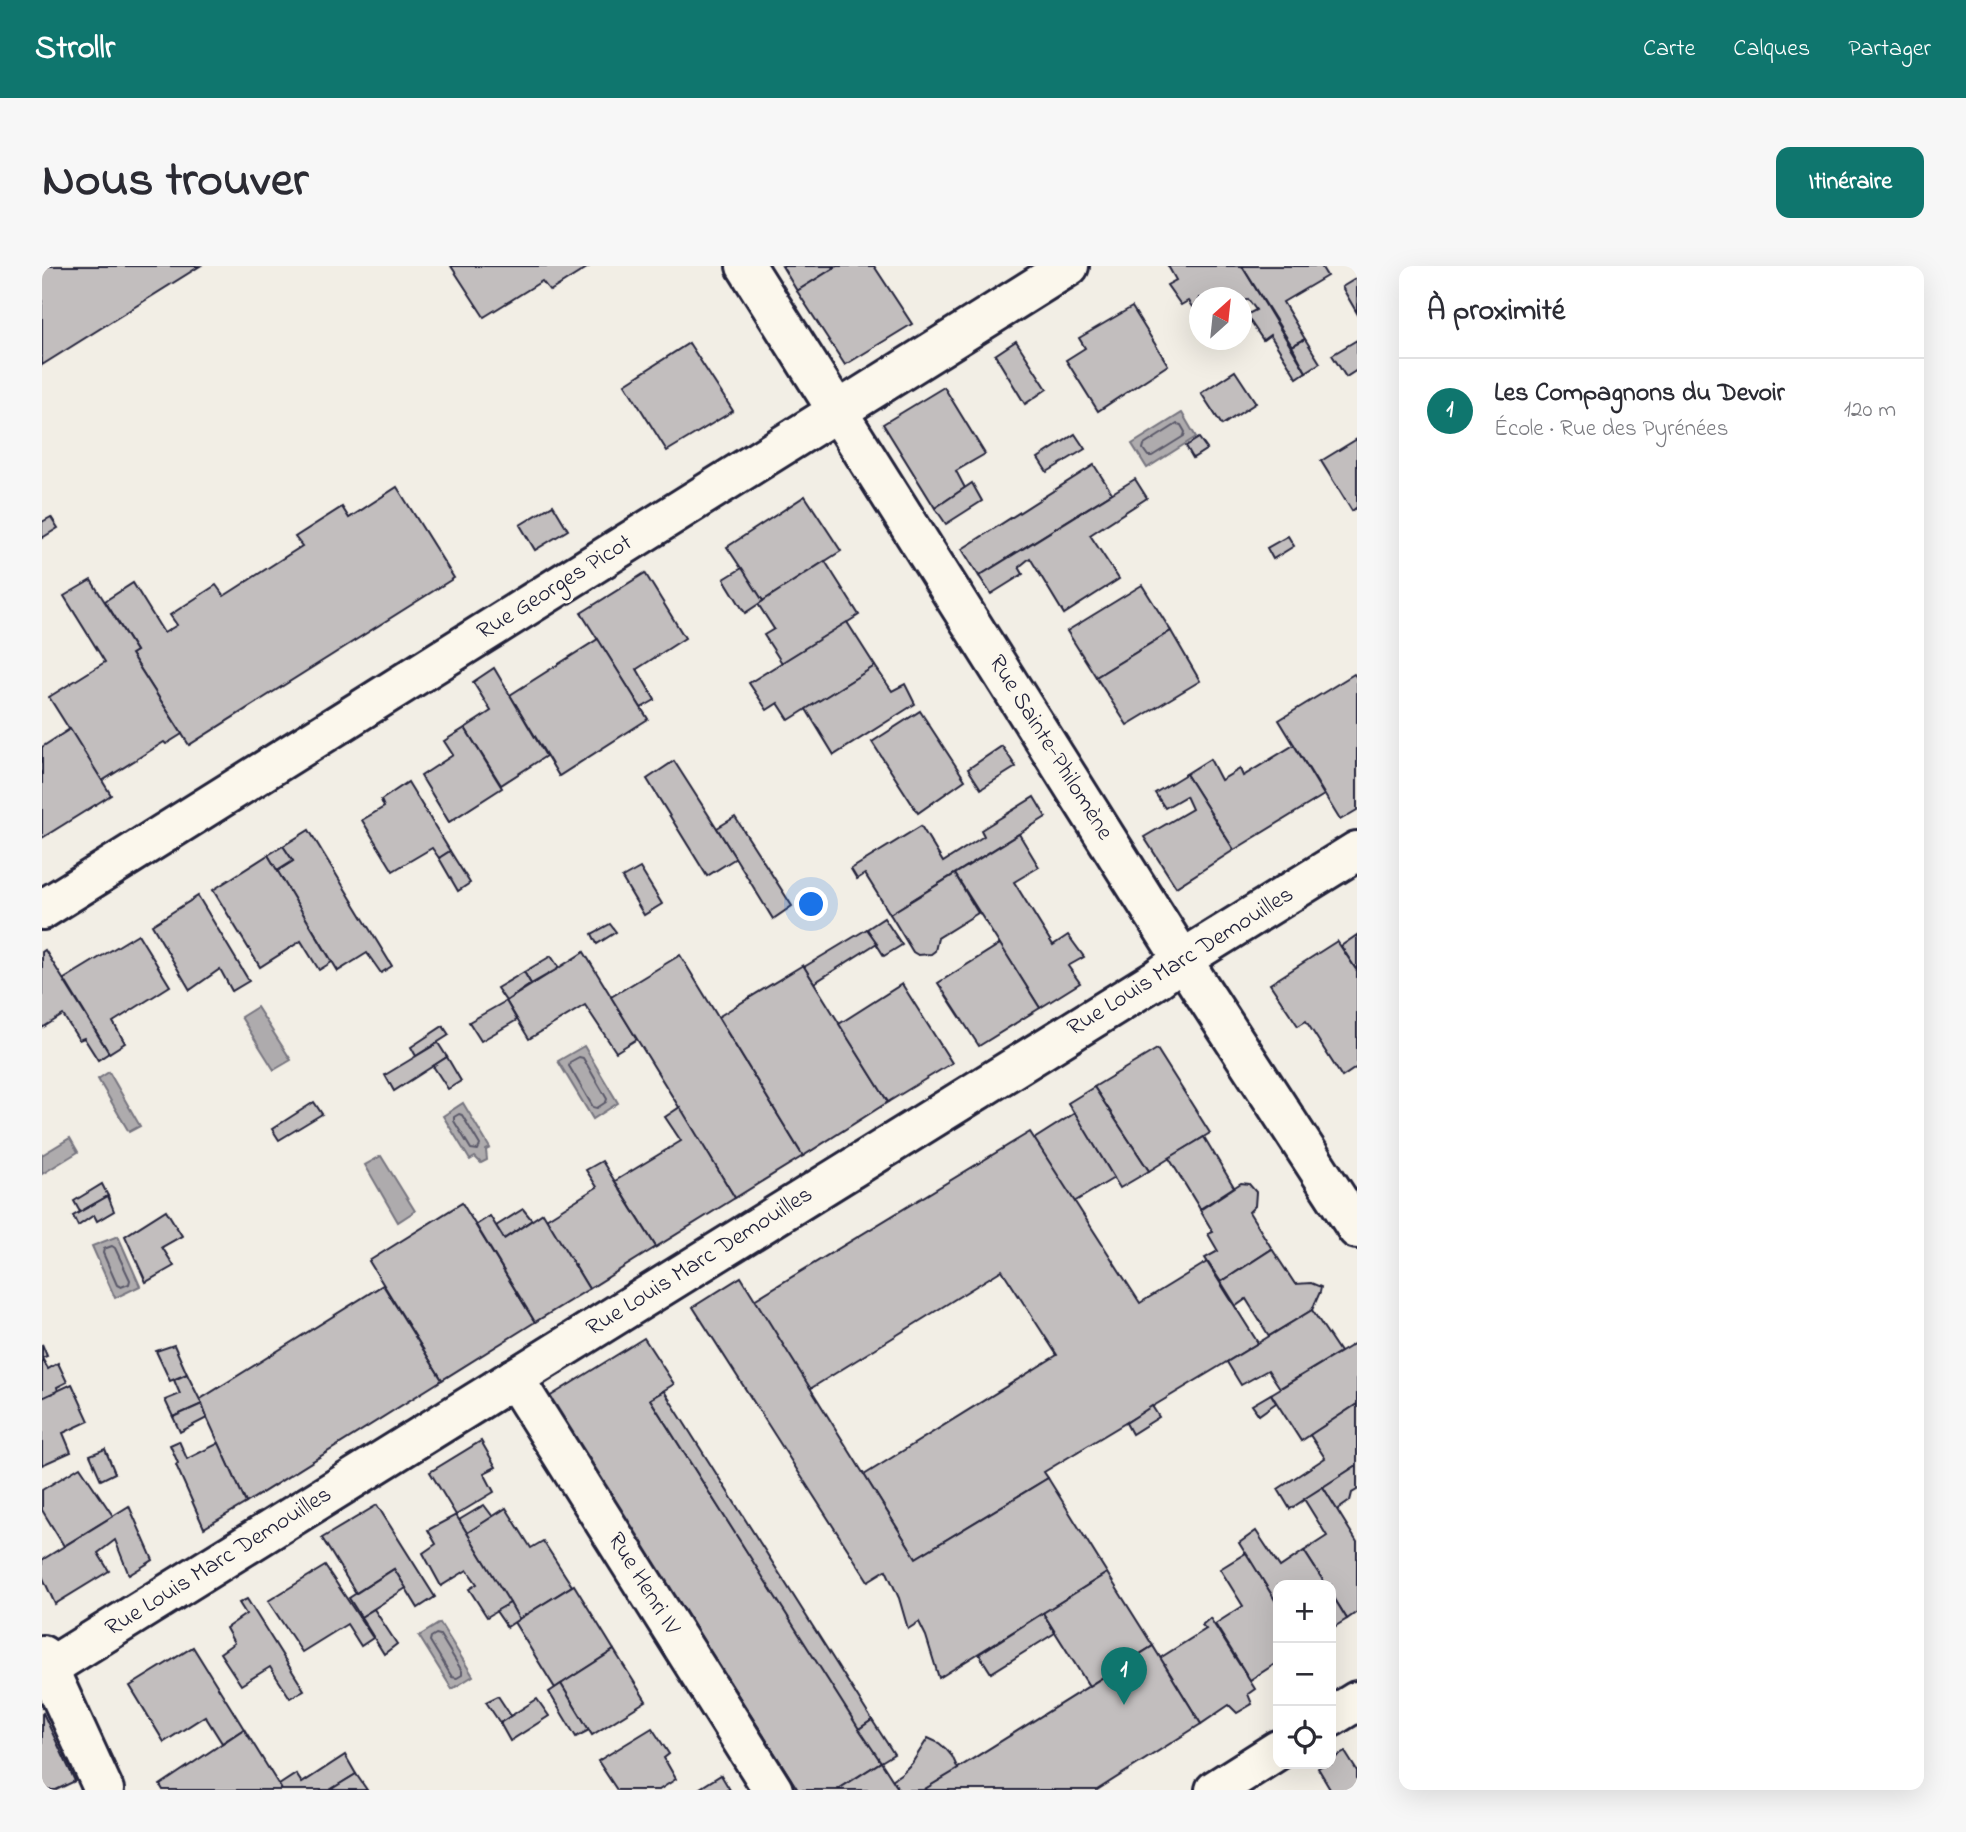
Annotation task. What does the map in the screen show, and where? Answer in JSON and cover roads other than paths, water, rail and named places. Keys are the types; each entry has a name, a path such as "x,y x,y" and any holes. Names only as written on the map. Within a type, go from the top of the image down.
{"street":[{"name":"Rue Sainte-Philomène","path":"746,266 1357,1229"},
{"name":"Rue Georges Picot","path":"42,910 1069,266"},
{"name":"Rue Louis Marc Demouilles","path":"44,1665 1147,985 1357,851"},
{"name":"Rue Henri IV","path":"513,1378 773,1790"},
{"path":"44,1665 104,1790"},
{"path":"1336,1714 1357,1701"},
{"path":"1215,1790 1273,1753"}],"water":[{"path":"1182,413 1196,437 1147,468 1132,444"},
{"path":"257,1007 291,1060 274,1070 241,1017"},
{"path":"584,1046 618,1103 593,1119 558,1061"},
{"path":"109,1072 140,1126 129,1132 98,1079"},
{"path":"463,1103 490,1148 486,1150 487,1160 481,1163 475,1157 470,1160 443,1116"},
{"path":"70,1138 78,1152 42,1174 42,1155"},
{"path":"381,1156 415,1211 398,1222 365,1165"},
{"path":"118,1236 140,1286 115,1298 92,1246"},
{"path":"440,1623 473,1676 452,1689 419,1636"}],"place":[{"name":"Les Compagnons du Devoir","path":"1124,1705"}]}
